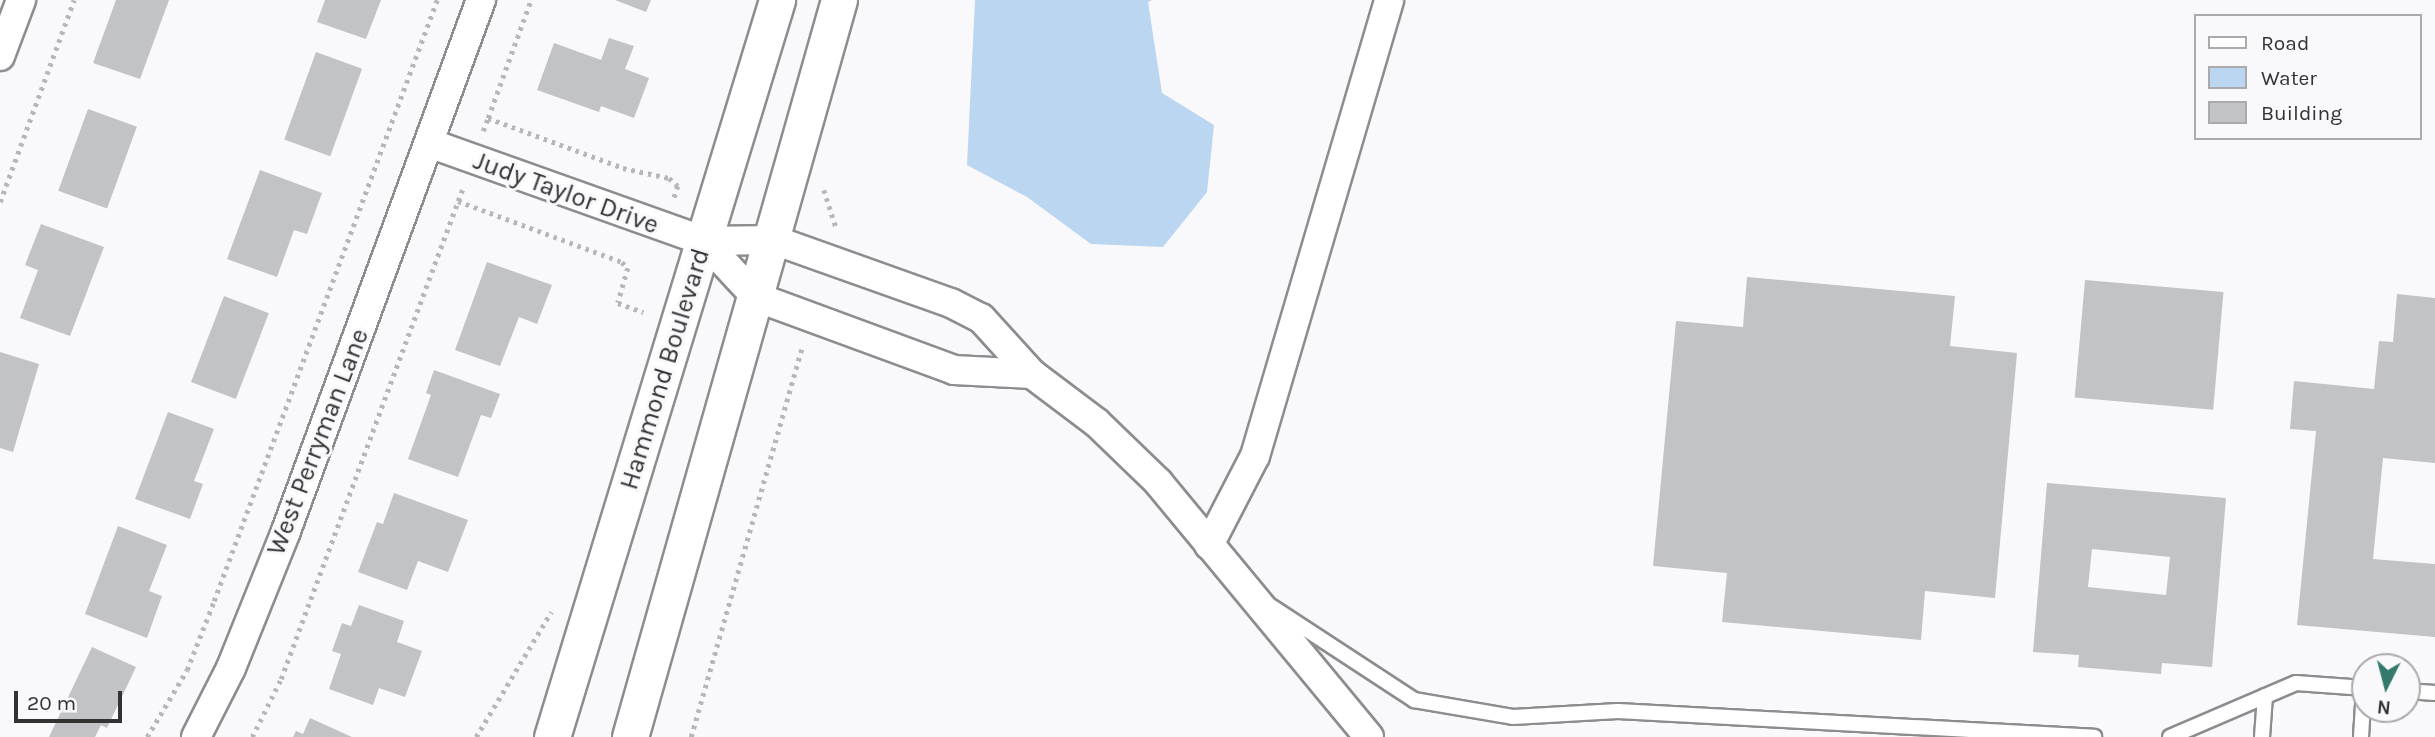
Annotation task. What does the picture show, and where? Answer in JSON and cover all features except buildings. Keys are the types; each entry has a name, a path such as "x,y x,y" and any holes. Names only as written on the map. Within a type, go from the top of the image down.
{"street":[{"path":"0,56 21,0"},
{"name":"West Perryman Lane","path":"196,737 231,668 281,543 481,0"},
{"name":"Hammond Boulevard","path":"552,737 777,0"},
{"path":"630,737 774,240 839,0"},
{"path":"1209,545 1255,456 1389,0"},
{"name":"Judy Taylor Drive","path":"429,143 704,242"},
{"path":"704,242 774,240 951,303 981,318 1032,374 1097,423 1158,482 1369,737"},
{"path":"704,242 756,297 954,370 1032,374"}],"lane":[{"path":"1252,595 1324,637 1414,699 1513,717 1618,711 1858,721 1965,732 2094,737"},
{"path":"2169,737 2296,683 2351,687"},
{"path":"2262,737 2265,696"},
{"path":"1856,737 1858,721"}],"path":[{"path":"0,202 74,0"},
{"path":"147,737 187,670 437,0"},
{"path":"252,737 281,679 531,0"},
{"path":"488,118 623,168 669,178 678,186 666,229"},
{"path":"824,175 827,206 837,223 827,259"},
{"path":"458,201 622,262 628,268 618,303 643,312"},
{"path":"640,325 646,302"},
{"path":"691,737 811,316"},
{"path":"476,737 553,607"}],"water":[{"path":"975,0 1152,0 1148,2 1162,93 1214,125 1207,192 1163,247 1091,244 1027,197 967,165"}]}
